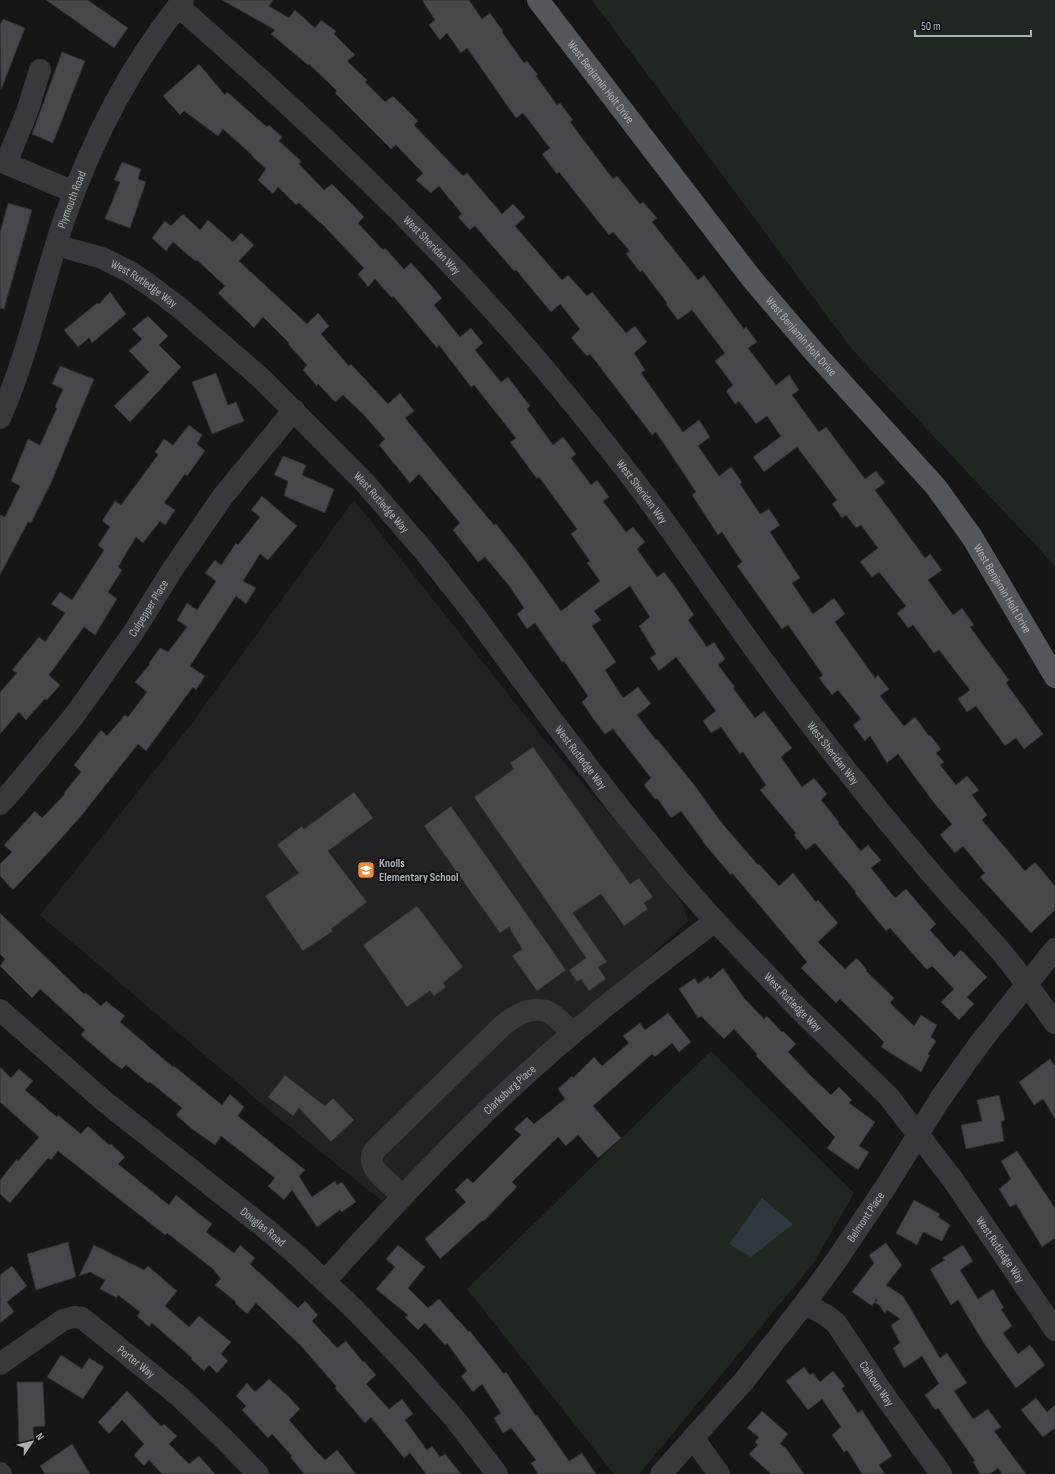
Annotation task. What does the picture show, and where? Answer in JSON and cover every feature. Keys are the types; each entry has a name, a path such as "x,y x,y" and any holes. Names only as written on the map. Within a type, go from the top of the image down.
{"main road":[{"name":"West Benjamin Holt Drive","path":"538,0 752,279 816,354 936,487 972,537 1055,677"}],"street":[{"name":"Plymouth Road","path":"0,418 23,359 56,245 86,161 106,119 146,51 180,3"},
{"name":"West Sheridan Way","path":"180,3 234,55 328,140 385,196 457,271 542,366 670,529 812,727 932,875 999,949 1055,1022"},
{"path":"40,70 26,112 3,162 74,192"},
{"name":"West Rutledge Way","path":"56,245 102,258 130,272 180,308 262,379 364,483 424,551 470,608 549,716 619,807 677,878 715,921 800,1010 889,1097 953,1180 1055,1330"},
{"name":"Culpepper Place","path":"0,804 74,716 133,633 172,570 223,496 294,410"},
{"name":"Clarksburg Place","path":"325,1281 403,1196 478,1119 534,1066 604,1007 715,921"},
{"name":"Belmont Place","path":"662,1474 743,1382 836,1261 919,1135 940,1100 980,1043 1055,949"},
{"name":"Douglas Road","path":"0,1010 104,1101 270,1232 325,1281 403,1360 455,1419 497,1474"},
{"path":"403,1196 380,1175 372,1164 372,1155 379,1146 503,1025 521,1013 532,1010 546,1011 573,1032"},
{"name":"Calhoun Way","path":"804,1303 836,1323 891,1406 941,1474"},
{"name":"Porter Way","path":"0,1364 64,1320 74,1317 82,1318 180,1397 258,1474"},
{"path":"694,1439 719,1474"}],"shaded area":[{"path":"592,0 1055,0 1055,566 851,348"},
{"name":"Knolls Elementary School","path":"354,500 547,743 630,837 682,902 688,921 631,974 524,1060 382,1201 275,1115 40,915 192,723"},
{"path":"711,1051 854,1193 813,1264 639,1474 614,1474 467,1289"},
{"path":"762,1198 793,1224 751,1257 729,1244"}],"building":[{"path":"46,0 88,0 128,28 114,48"},
{"path":"222,0 273,0 269,6 289,18 295,10 315,28 321,20 336,31 334,34 355,55 347,61 367,80 365,82 385,102 393,96 418,121 414,125 463,176 467,173 502,214 513,204 525,217 515,226 562,280 568,275 587,296 592,292 626,333 635,326 647,342 634,353 645,370 641,373 683,432 699,420 710,437 698,446 719,476 731,467 742,482 740,484 760,514 769,509 780,525 770,532 800,578 792,583 813,614 834,598 845,614 835,622 875,678 878,675 889,689 880,696 904,726 915,717 941,749 936,753 944,762 940,765 956,785 967,776 979,790 972,795 987,815 982,820 1025,871 1035,862 1055,886 1055,910 1031,933 980,877 985,873 963,846 955,853 940,835 952,824 934,803 898,754 887,763 870,736 865,741 853,725 861,719 838,690 832,695 819,678 823,675 788,625 782,629 737,566 742,562 722,532 718,535 692,495 696,492 656,432 652,435 590,354 587,356 571,338 580,329 560,304 551,312 516,270 514,271 475,226 470,230 458,217 462,214 439,186 431,193 416,180 423,173 396,145 391,149 335,93 337,91 309,64 308,65 271,34 275,30"},
{"path":"422,0 469,0 482,19 490,13 524,63 527,61 538,75 536,76 557,105 560,103 573,120 570,122 613,179 617,176 640,204 643,202 657,218 652,222 698,280 704,275 744,329 746,327 757,342 748,348 776,385 789,375 799,390 792,395 819,432 826,427 865,479 876,471 885,483 875,490 925,558 930,554 942,570 928,580 953,615 962,608 974,625 970,627 1009,680 1006,683 1043,734 1024,749 1016,738 1005,746 976,706 967,712 958,699 970,690 939,650 934,653 913,625 908,628 897,613 906,606 879,572 872,577 860,562 878,548 861,525 856,528 846,515 842,518 832,504 837,500 797,447 764,472 753,457 781,436 767,416 756,424 739,401 735,404 726,391 733,385 715,361 725,353 692,310 678,320 642,270 640,272 626,254 630,251 613,232 609,235 559,172 557,174 542,154 550,148 523,113 516,118 467,48 461,53 447,33 440,40 429,25 435,20"},
{"path":"3,19 25,28 1,90 0,25"},
{"path":"62,52 85,61 53,143 32,134"},
{"path":"199,64 225,95 227,92 267,127 269,125 282,137 279,141 301,161 299,164 324,190 332,184 351,203 364,217 358,223 383,250 385,248 404,269 411,263 442,298 434,305 460,337 471,328 483,343 475,350 501,382 508,377 530,406 527,409 553,445 563,437 576,454 571,458 591,485 597,480 609,497 603,501 626,532 633,527 645,542 637,549 657,577 664,572 676,588 694,615 688,620 707,647 714,642 725,659 718,665 735,687 733,688 755,718 764,711 792,748 781,757 802,787 814,778 827,794 821,800 839,822 838,823 861,851 868,845 881,860 871,868 895,898 906,889 936,924 930,930 954,957 961,950 987,977 967,997 974,1004 959,1020 941,1002 954,989 932,966 927,970 890,928 886,931 815,843 806,850 794,835 796,833 760,790 766,785 743,752 740,754 721,727 711,733 703,721 716,711 676,657 659,671 650,658 656,654 639,626 650,617 630,586 594,611 601,620 592,626 616,662 605,670 623,698 638,687 651,704 637,715 692,782 721,822 758,865 759,864 779,886 793,873 816,902 818,900 838,923 818,942 845,969 857,958 867,970 866,971 894,998 890,1003 914,1026 921,1015 937,1025 931,1037 936,1041 928,1054 930,1055 921,1072 881,1047 884,1042 840,999 836,1003 801,968 807,962 732,873 731,875 702,841 681,811 671,818 657,798 655,799 644,785 651,778 613,729 605,734 595,721 582,702 588,696 564,661 562,662 535,623 527,629 517,614 524,608 510,587 485,557 478,562 453,530 460,523 419,474 410,483 379,445 385,439 363,414 343,395 335,402 318,384 317,386 303,370 307,365 288,344 289,343 263,317 254,328 218,293 225,286 197,260 195,261 173,242 166,251 152,238 165,221 171,226 183,214 200,230 208,220 233,242 241,233 254,245 239,261 307,324 318,313 329,326 321,334 349,366 351,364 388,404 400,393 414,411 405,418 494,525 496,524 526,562 561,611 600,581 587,563 590,561 571,534 577,529 539,477 537,479 510,442 516,438 474,385 471,387 439,345 437,348 393,296 392,298 375,279 368,287 358,274 364,268 320,222 299,203 296,205 278,187 273,194 258,180 266,169 252,155 223,129 218,136 184,111 180,115 163,96"},
{"path":"122,162 141,169 138,179 146,182 130,228 105,219 120,182 114,180"},
{"path":"8,203 32,210 4,309 0,308 0,233"},
{"path":"110,292 126,314 92,343 89,338 78,347 64,330 97,303 99,304"},
{"path":"148,316 168,336 159,345 181,367 130,422 114,406 149,372 129,351 142,339 132,329"},
{"path":"60,366 94,379 51,483 31,523 28,522 0,575 0,515 5,517 20,486 11,481 28,439 40,445 57,408 55,407 63,389 52,384"},
{"path":"216,373 228,405 236,402 244,421 212,434 192,382"},
{"path":"189,425 202,435 197,444 205,451 187,476 185,474 164,503 175,510 165,525 160,521 143,543 136,537 118,567 122,570 108,592 117,599 95,635 84,627 49,675 60,685 26,720 19,712 0,734 0,692 17,673 12,670 39,637 45,642 65,613 51,604 60,592 72,600 104,550 98,545 110,527 102,521 115,501 121,505 158,455 155,452 164,439 173,445"},
{"path":"283,456 306,465 302,475 334,489 325,513 284,496 288,481 274,475"},
{"path":"262,496 297,526 268,560 260,554 243,581 256,588 246,604 236,596 190,666 205,676 196,690 193,687 146,751 138,744 82,815 13,890 0,876 0,864 12,852 4,845 35,811 42,818 65,794 64,793 81,772 74,765 101,730 107,736 125,715 128,717 147,692 135,682 150,664 149,663 160,648 168,652 187,627 177,620 187,603 197,610 216,581 205,573 215,560 221,565 236,543 238,545 260,517 251,510"},
{"path":"533,747 630,884 639,878 653,897 644,903 648,909 624,926 601,894 573,913 607,962 598,967 606,979 589,991 581,979 577,982 569,970 586,958 474,797 514,769 510,763"},
{"path":"354,792 373,818 328,851 367,902 331,929 333,931 303,951 265,896 299,873 277,845 302,826 304,829"},
{"path":"451,806 566,970 537,991 512,956 522,949 509,927 500,933 424,826"},
{"path":"417,906 463,967 443,983 446,987 434,996 430,991 407,1007 363,945"},
{"path":"0,913 84,994 86,993 101,1006 106,1001 125,1016 120,1022 173,1067 174,1066 222,1105 230,1094 244,1107 238,1116 305,1170 299,1176 312,1197 335,1181 337,1185 342,1182 356,1202 342,1212 340,1210 317,1227 292,1190 284,1200 268,1186 275,1178 221,1136 215,1145 192,1129 176,1115 182,1108 126,1065 122,1069 111,1061 81,1035 85,1030 40,989 32,998 0,966 5,959 0,954"},
{"path":"723,968 744,998 764,1019 767,1016 796,1044 788,1052 810,1075 831,1095 839,1087 852,1100 849,1103 875,1122 859,1146 869,1152 858,1170 827,1148 835,1137 756,1056 757,1054 734,1029 724,1039 701,1016 698,1018 679,989 695,978 698,984 708,976 710,979"},
{"path":"668,1013 691,1042 679,1052 672,1043 655,1057 652,1054 593,1106 621,1138 598,1158 578,1135 566,1146 558,1137 512,1182 517,1187 484,1221 483,1220 440,1259 425,1239 466,1202 455,1190 467,1178 473,1183 521,1135 514,1129 527,1117 534,1124 565,1099 558,1089 572,1076 573,1078 594,1057 602,1066 629,1043 623,1036 640,1023 645,1030"},
{"path":"1050,1059 1055,1066 1055,1119 1043,1099 1034,1105 1019,1082"},
{"path":"0,1067 11,1078 19,1069 33,1081 25,1090 57,1117 58,1115 81,1134 88,1126 125,1157 118,1164 169,1205 176,1195 212,1224 206,1232 234,1253 240,1245 255,1258 250,1264 298,1308 305,1301 318,1315 312,1321 337,1348 346,1341 376,1375 366,1384 389,1409 402,1399 413,1414 405,1420 427,1450 432,1446 440,1457 445,1454 461,1474 426,1474 410,1453 404,1458 371,1417 365,1423 335,1388 336,1386 301,1346 256,1303 247,1314 235,1303 236,1302 215,1285 221,1279 213,1269 167,1233 165,1235 58,1151 51,1160 48,1158 10,1203 0,1194 0,1180 17,1159 18,1161 39,1137 0,1102"},
{"path":"285,1075 325,1106 333,1098 354,1120 331,1142 299,1108 293,1116 268,1097"},
{"path":"999,1095 1005,1120 1001,1122 1004,1141 966,1149 961,1125 982,1121 977,1100"},
{"path":"1017,1151 1055,1208 1055,1238 1042,1247 1016,1204 1010,1207 999,1189 1011,1179 1001,1161"},
{"path":"914,1200 940,1214 938,1217 950,1225 942,1241 923,1232 917,1245 896,1233"},
{"path":"68,1242 76,1277 36,1290 27,1254"},
{"path":"886,1243 902,1265 886,1285 903,1296 940,1358 947,1353 967,1383 954,1391 973,1419 988,1409 1001,1427 994,1431 1026,1474 1002,1474 998,1468 990,1474 980,1474 973,1462 975,1461 938,1408 935,1410 925,1395 939,1384 922,1356 904,1368 893,1348 900,1343 891,1325 900,1319 887,1310 885,1314 880,1306 874,1302 872,1306 852,1292 874,1263 869,1255"},
{"path":"94,1245 144,1270 148,1266 177,1291 165,1306 189,1327 199,1316 231,1342 221,1354 228,1361 217,1373 209,1365 204,1371 191,1359 192,1358 152,1323 149,1327 137,1316 140,1312 118,1295 117,1298 100,1289 105,1280 90,1272 79,1276"},
{"path":"398,1245 425,1267 408,1288 428,1308 439,1299 469,1332 470,1331 504,1374 506,1372 569,1461 582,1453 596,1474 538,1474 531,1463 536,1460 511,1428 503,1433 494,1418 501,1413 482,1384 473,1392 461,1376 467,1371 447,1343 445,1345 425,1323 418,1330 405,1317 408,1315 376,1289 395,1267 386,1259"},
{"path":"963,1245 973,1261 960,1270 978,1299 993,1289 1004,1308 1001,1309 1012,1326 1003,1333 1018,1354 1030,1345 1045,1365 1016,1388 985,1345 958,1300 951,1305 930,1269 945,1260 942,1258"},
{"path":"12,1266 27,1286 7,1302 14,1312 0,1323 0,1275"},
{"path":"61,1355 82,1369 89,1358 104,1367 83,1399 47,1377"},
{"path":"804,1367 810,1375 813,1373 820,1382 833,1371 845,1386 842,1389 858,1413 862,1410 892,1456 879,1465 885,1474 862,1474 847,1450 844,1452 832,1435 841,1427 822,1399 808,1410 786,1381"},
{"path":"269,1379 300,1409 289,1420 317,1452 325,1460 337,1450 356,1474 304,1474 290,1457 292,1456 272,1434 268,1438 242,1410 246,1406 236,1396 247,1383 255,1392"},
{"path":"17,1382 43,1382 45,1426 33,1427 35,1444 19,1445"},
{"path":"127,1391 161,1426 164,1424 177,1436 169,1444 189,1464 199,1456 215,1474 162,1474 149,1460 144,1466 134,1455 144,1444 122,1420 109,1434 98,1422"},
{"path":"1036,1398 1047,1412 1055,1405 1055,1428 1043,1437 1021,1410"},
{"path":"762,1411 788,1434 780,1444 786,1448 804,1474 771,1474 749,1454 758,1445 755,1442 759,1437 747,1428"},
{"path":"72,1444 90,1474 45,1474 40,1466"}],"place":[{"name":"Knolls Elementary School","path":"366,870"}]}
